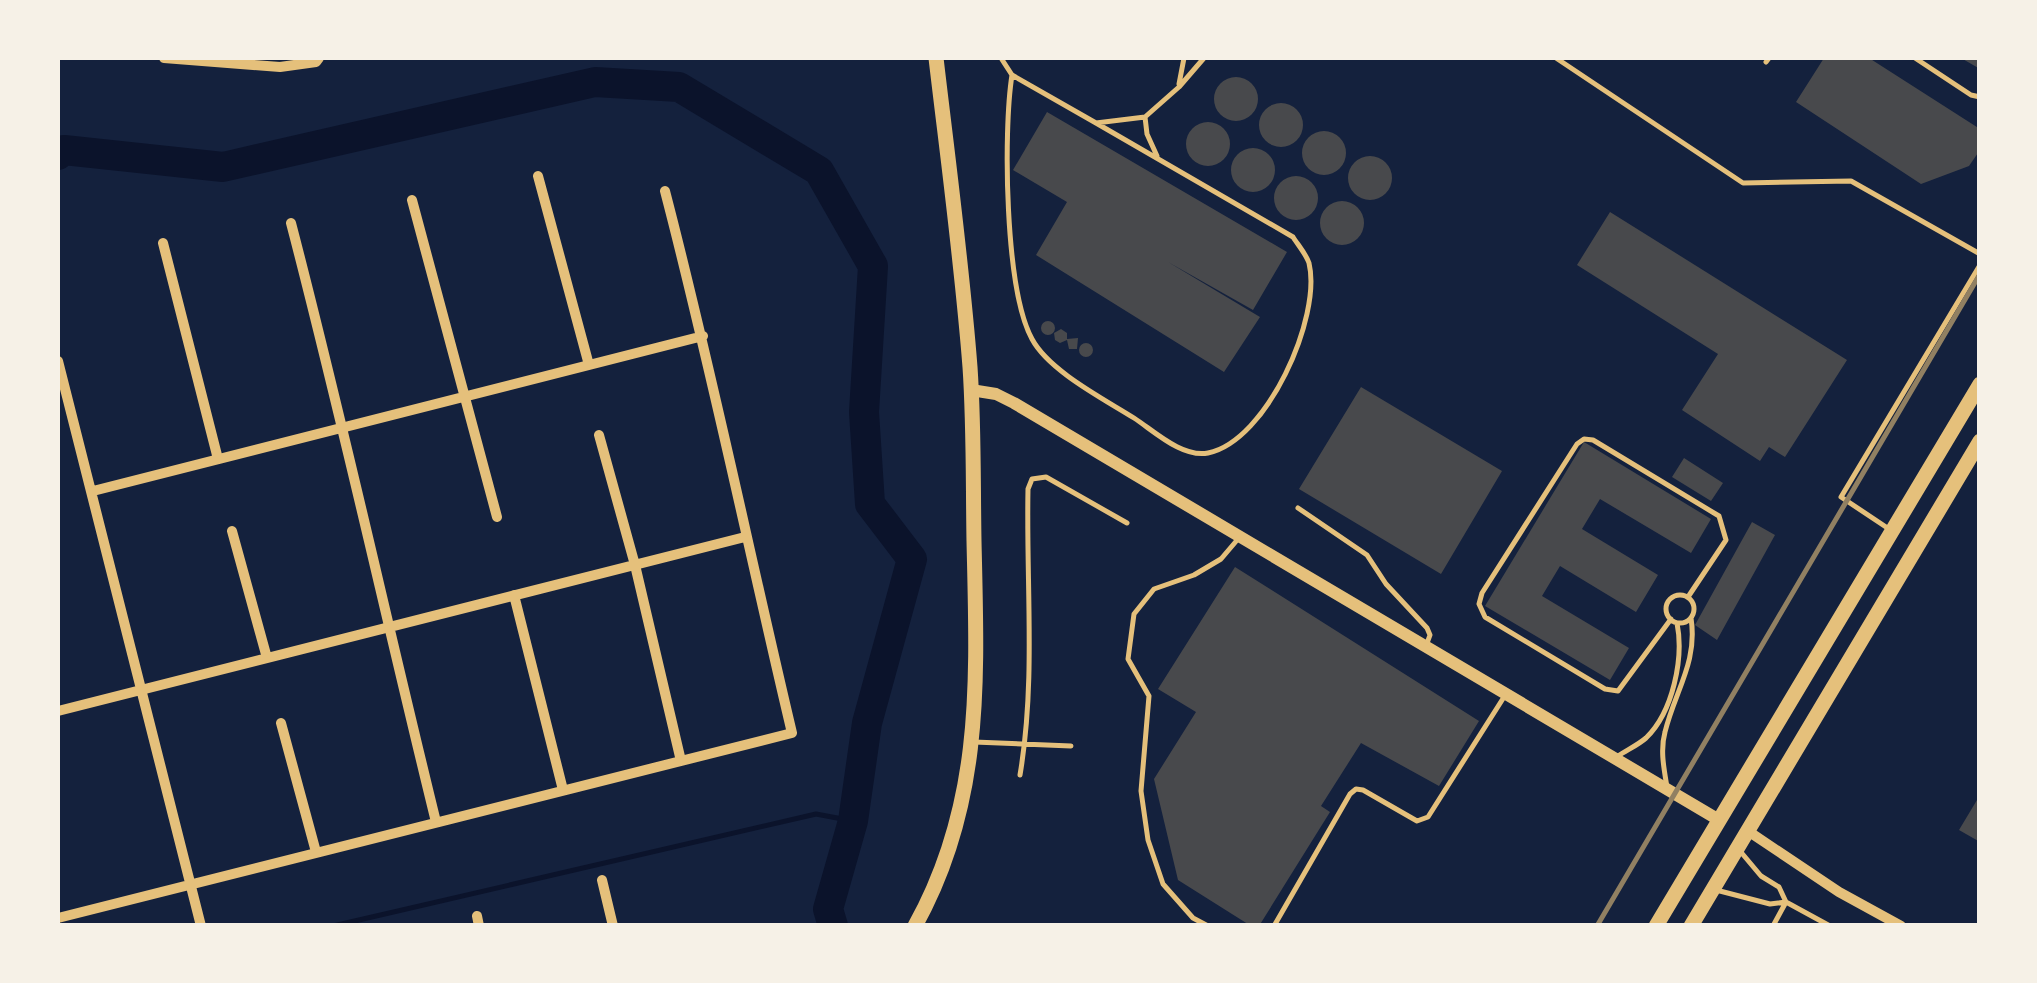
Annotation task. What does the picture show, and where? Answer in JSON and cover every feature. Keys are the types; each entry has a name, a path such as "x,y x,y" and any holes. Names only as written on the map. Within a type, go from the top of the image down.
{"main road":[{"path":"915,926 947,854 968,780 977,690 972,390 936,58"},
{"path":"1656,926 1980,384"},
{"path":"1691,926 1980,441"}],"street":[{"path":"164,58 280,66 316,62 319,58"},
{"path":"538,176 590,365"},
{"path":"58,918 792,732 745,537 703,336 666,191"},
{"path":"412,200 496,518"},
{"path":"291,224 344,428 436,822"},
{"path":"164,243 218,460"},
{"path":"92,492 703,336"},
{"path":"58,361 201,926"},
{"path":"972,390 996,394 1014,403 1719,820"},
{"path":"599,434 681,760"},
{"path":"232,530 267,658"},
{"path":"58,711 745,537"},
{"path":"514,595 564,790"},
{"path":"281,723 316,852"},
{"path":"1748,831 1839,892 1902,926"},
{"path":"602,880 614,926"}],"lane":[{"path":"1001,58 1012,75 1293,237 1308,262 1311,305 1290,363 1260,416 1235,441 1207,453 1186,451 1058,367 1033,342 1023,317 1012,251 1007,107 1012,75"},
{"path":"1178,87 1184,58"},
{"path":"1096,123 1145,118 1204,58"},
{"path":"1556,58 1744,183 1851,181 1980,254"},
{"path":"1915,58 1972,96 1980,97"},
{"path":"1145,118 1158,159"},
{"path":"1892,531 1841,497 1980,265"},
{"path":"1688,598 1726,540 1719,516 1584,438 1492,576 1478,604 1486,617 1605,689 1618,691 1674,621 1690,618"},
{"path":"1020,775 1030,640 1028,489 1032,479 1046,477 1127,523"},
{"path":"1298,508 1367,555 1386,584 1426,628 1430,635 1426,647"},
{"path":"1208,926 1194,918 1163,884 1148,840 1141,791 1148,696 1128,660 1134,614 1154,589 1194,576 1221,559 1240,536"},
{"path":"1616,758 1647,737 1660,718 1680,669 1682,652 1674,621 1666,611 1668,602 1674,596 1688,598 1693,605 1692,660 1664,732 1667,790"},
{"path":"1274,926 1350,794 1362,790 1417,820 1428,817 1506,694"},
{"path":"974,742 1070,746"},
{"path":"1738,849 1761,876 1779,888 1786,902 1830,926"},
{"path":"1713,890 1770,904 1786,902"},
{"path":"1773,926 1786,902"}],"building":[{"path":"1824,58 1869,58 1980,129 1980,150 1969,166 1921,184 1796,102"},
{"path":"1961,58 1980,58 1980,69"},
{"path":"1236,77 1252,83 1258,99 1252,115 1236,121 1220,115 1214,99 1220,83"},
{"path":"1281,103 1297,109 1303,125 1297,141 1281,147 1265,141 1259,125 1265,109"},
{"path":"1047,112 1287,252 1253,310 1168,262 1260,317 1224,372 1036,255 1067,202 1013,170"},
{"path":"1208,122 1224,128 1230,144 1224,160 1208,166 1192,160 1186,144 1192,128"},
{"path":"1324,131 1340,137 1346,153 1340,169 1324,175 1308,169 1302,153 1308,137"},
{"path":"1253,148 1269,154 1275,170 1269,186 1253,192 1237,186 1231,170 1237,154"},
{"path":"1370,156 1386,162 1392,178 1386,194 1370,200 1354,194 1348,178 1354,162"},
{"path":"1296,176 1312,182 1318,198 1312,214 1296,220 1280,214 1274,198 1280,182"},
{"path":"1342,201 1358,207 1364,223 1358,239 1342,245 1326,239 1320,223 1326,207"},
{"path":"1610,212 1847,360 1785,457 1769,447 1760,461 1682,410 1718,354 1577,265"},
{"path":"1048,321 1055,328 1048,335 1041,328"},
{"path":"1061,329 1067,333 1067,339 1078,338 1077,349 1069,349 1067,340 1055,340 1054,333"},
{"path":"1086,343 1093,350 1086,357 1079,350"},
{"path":"1361,387 1502,471 1441,574 1299,489"},
{"path":"1584,442 1711,519 1691,553 1600,499 1582,529 1658,575 1636,612 1560,566 1542,596 1629,648 1610,680 1485,606"},
{"path":"1684,458 1723,483 1711,501 1672,477"},
{"path":"1752,522 1775,535 1717,640 1695,625"},
{"path":"1235,567 1479,721 1439,786 1361,743 1321,806 1330,812 1259,926 1251,926 1178,880 1154,779 1196,712 1158,689"},
{"path":"1980,795 1980,842 1959,830"}],"waterway":[{"path":"58,155 64,150 223,167 595,82 679,87 819,171 873,266 864,412 870,504 912,559 867,723 853,821 828,909 833,926"},
{"path":"333,926 816,814 853,821"}],"railway":[{"path":"1597,926 1980,274"}]}
